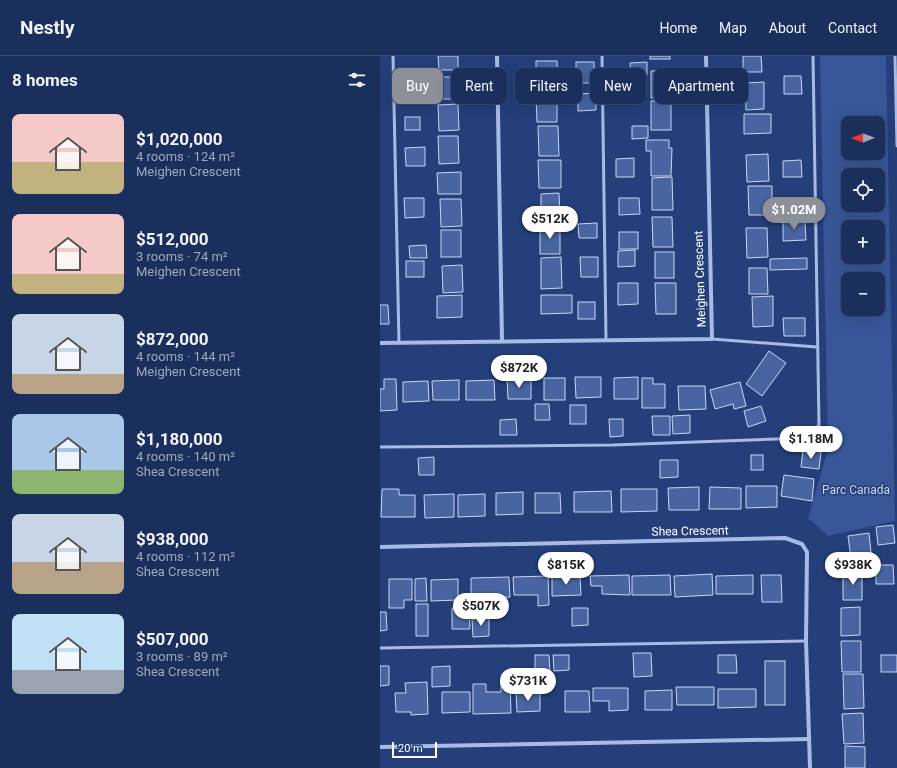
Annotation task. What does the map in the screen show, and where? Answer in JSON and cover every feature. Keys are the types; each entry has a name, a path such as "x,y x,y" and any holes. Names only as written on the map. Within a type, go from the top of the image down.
{"street":[{"path":"497,56 502,341"},
{"name":"Meighen Crescent","path":"380,343 606,339 712,339 706,56"},
{"name":"Shea Crescent","path":"380,547 785,538 802,544 807,552 806,641 810,768"},
{"path":"380,747 810,739"}],"lane":[{"path":"393,56 399,343"},
{"path":"602,56 606,339"},
{"path":"380,447 613,445 805,438 819,425 813,56"},
{"path":"895,56 897,146"},
{"path":"712,339 817,347"},
{"path":"380,648 806,641"}],"green space":[{"name":"Parc Canada","path":"820,56 886,56 895,521 828,536 808,519 828,449"}],"building":[{"path":"438,56 458,56 458,68 443,70 443,68 439,68"},
{"path":"650,56 670,56 670,59 650,59"},
{"path":"743,56 761,56 762,72 748,72 748,68 743,68"},
{"path":"536,61 557,61 557,68 536,68"},
{"path":"576,62 594,62 594,68 590,68 590,83 582,83 582,68 576,68"},
{"path":"647,62 647,75 646,68 630,68 630,63"},
{"path":"651,71 654,71 654,98 651,98"},
{"path":"784,76 801,76 802,94 784,94"},
{"path":"443,77 451,77 451,99 443,99"},
{"path":"764,82 764,109 746,110 746,104 748,104 748,83"},
{"path":"590,93 590,104 596,104 596,110 578,111 578,104 582,104 582,94"},
{"path":"651,101 654,101 654,104 671,104 671,130 651,130"},
{"path":"458,104 459,130 439,131 438,105"},
{"path":"536,104 557,104 557,122 537,122"},
{"path":"744,114 771,114 771,133 744,134"},
{"path":"405,117 420,117 420,130 405,130"},
{"path":"538,126 558,126 559,156 539,156"},
{"path":"632,126 648,126 648,138 632,139"},
{"path":"438,136 458,136 459,163 439,164"},
{"path":"646,140 669,140 669,148 672,148 671,176 651,176 651,151 646,151"},
{"path":"425,147 425,166 406,166 405,148"},
{"path":"768,154 769,181 747,182 746,155"},
{"path":"634,158 634,177 616,177 616,159"},
{"path":"538,160 561,160 561,188 539,188"},
{"path":"801,160 802,177 783,177 783,161"},
{"path":"461,172 461,194 438,194 437,173"},
{"path":"672,177 673,210 652,210 652,178"},
{"path":"748,186 772,186 772,215 749,215"},
{"path":"559,193 560,219 541,220 541,194"},
{"path":"404,198 424,198 424,217 405,218"},
{"path":"619,198 639,198 640,214 619,215"},
{"path":"440,199 461,199 462,226 441,227"},
{"path":"787,207 804,207 805,219 787,220"},
{"path":"652,217 672,217 673,247 653,247"},
{"path":"783,222 805,222 806,240 783,241"},
{"path":"597,223 597,238 579,238 578,224"},
{"path":"540,226 560,226 560,254 540,254"},
{"path":"746,228 767,228 768,257 747,258"},
{"path":"441,230 461,230 461,257 441,257"},
{"path":"619,232 638,232 638,249 619,249"},
{"path":"426,245 427,258 410,258 409,246"},
{"path":"635,250 635,266 618,267 618,251"},
{"path":"655,252 674,252 674,278 655,278"},
{"path":"561,257 562,288 541,289 541,258"},
{"path":"580,257 598,257 598,277 581,277"},
{"path":"807,258 807,269 770,270 770,259"},
{"path":"406,261 424,261 424,277 406,277"},
{"path":"462,265 463,292 443,293 442,266"},
{"path":"749,268 767,268 768,294 749,294"},
{"path":"618,283 638,283 638,304 618,305"},
{"path":"655,283 676,283 676,314 656,314"},
{"path":"462,295 462,317 437,318 437,296"},
{"path":"541,295 572,295 572,313 541,314"},
{"path":"773,296 773,326 753,327 752,297"},
{"path":"578,302 595,302 595,319 578,319"},
{"path":"380,305 388,305 389,324 380,324"},
{"path":"783,318 805,318 805,336 784,336"},
{"path":"769,351 786,363 762,396 746,384"},
{"path":"575,377 601,377 601,397 576,398"},
{"path":"638,377 638,399 614,399 614,378"},
{"path":"531,378 531,399 508,399 507,379"},
{"path":"544,378 565,378 565,400 544,400"},
{"path":"642,378 653,378 653,384 665,384 665,408 642,408"},
{"path":"384,379 396,379 397,410 380,411 380,389 384,389"},
{"path":"459,380 459,400 433,400 432,381"},
{"path":"494,380 495,400 466,400 466,381"},
{"path":"428,381 429,401 403,402 403,382"},
{"path":"740,382 746,406 734,409 733,404 715,409 710,390"},
{"path":"678,386 705,386 706,409 679,410"},
{"path":"535,404 549,404 550,420 535,420"},
{"path":"570,405 586,405 586,424 570,424"},
{"path":"761,406 766,421 748,427 744,411"},
{"path":"690,415 690,433 673,434 672,416"},
{"path":"652,416 670,416 670,435 653,435"},
{"path":"516,419 517,435 500,435 500,420"},
{"path":"609,419 623,419 623,436 610,437"},
{"path":"803,450 821,452 819,469 801,467"},
{"path":"751,455 763,455 763,470 751,470"},
{"path":"434,457 434,475 419,475 418,458"},
{"path":"660,460 678,460 678,477 660,478"},
{"path":"784,475 814,479 812,501 781,496"},
{"path":"746,486 777,486 777,507 746,508"},
{"path":"699,487 699,510 669,510 668,488"},
{"path":"710,487 741,488 741,509 709,509"},
{"path":"382,489 399,489 399,495 415,495 415,517 381,517"},
{"path":"621,489 657,489 657,511 621,512"},
{"path":"611,491 612,512 574,512 574,492"},
{"path":"523,492 523,514 496,515 496,493"},
{"path":"535,493 560,493 561,513 535,513"},
{"path":"454,494 454,517 425,518 424,495"},
{"path":"485,494 485,516 458,517 458,495"},
{"path":"893,525 895,543 878,545 876,527"},
{"path":"869,533 872,562 852,565 848,536"},
{"path":"876,565 893,565 894,584 876,584"},
{"path":"862,571 862,600 843,600 843,572"},
{"path":"712,574 713,595 675,597 674,576"},
{"path":"629,575 630,595 602,594 602,586 591,586 590,576"},
{"path":"670,575 671,595 632,595 632,576"},
{"path":"753,575 753,594 716,594 716,576"},
{"path":"761,575 781,575 782,602 762,602"},
{"path":"548,576 549,605 538,606 538,595 514,595 513,577"},
{"path":"552,576 580,576 581,595 552,596"},
{"path":"509,577 510,597 471,598 471,578"},
{"path":"426,578 427,601 415,601 415,579"},
{"path":"389,579 412,579 412,600 404,600 404,608 389,608"},
{"path":"458,579 458,600 431,601 431,580"},
{"path":"416,604 428,604 428,636 416,636"},
{"path":"860,607 860,635 841,636 841,608"},
{"path":"452,608 469,608 470,629 452,629"},
{"path":"572,608 588,608 588,625 572,626"},
{"path":"380,612 386,612 387,630 380,631"},
{"path":"489,618 489,636 473,637 472,619"},
{"path":"841,641 861,641 861,672 842,672"},
{"path":"633,653 651,653 652,676 634,677"},
{"path":"535,655 549,655 550,673 535,673"},
{"path":"553,655 569,655 569,670 554,671"},
{"path":"718,655 736,655 737,673 718,673"},
{"path":"881,655 897,655 897,672 881,672"},
{"path":"765,661 785,661 785,705 765,705"},
{"path":"380,666 389,666 389,685 380,686"},
{"path":"450,666 450,686 432,687 432,667"},
{"path":"843,674 863,674 864,708 844,709"},
{"path":"427,682 428,714 411,715 411,712 396,712 395,693 406,693 405,683"},
{"path":"473,684 486,684 486,692 501,692 501,684 510,684 511,713 473,714"},
{"path":"676,687 714,687 714,705 677,705"},
{"path":"593,688 628,688 628,710 609,711 609,701 593,701"},
{"path":"718,689 756,689 756,707 718,708"},
{"path":"672,690 672,710 645,710 645,691"},
{"path":"565,691 589,691 590,712 565,712"},
{"path":"442,692 470,692 470,712 442,713"},
{"path":"540,692 540,711 517,712 516,693"},
{"path":"863,713 864,743 844,744 842,714"},
{"path":"845,746 865,747 865,768 845,768"}]}
